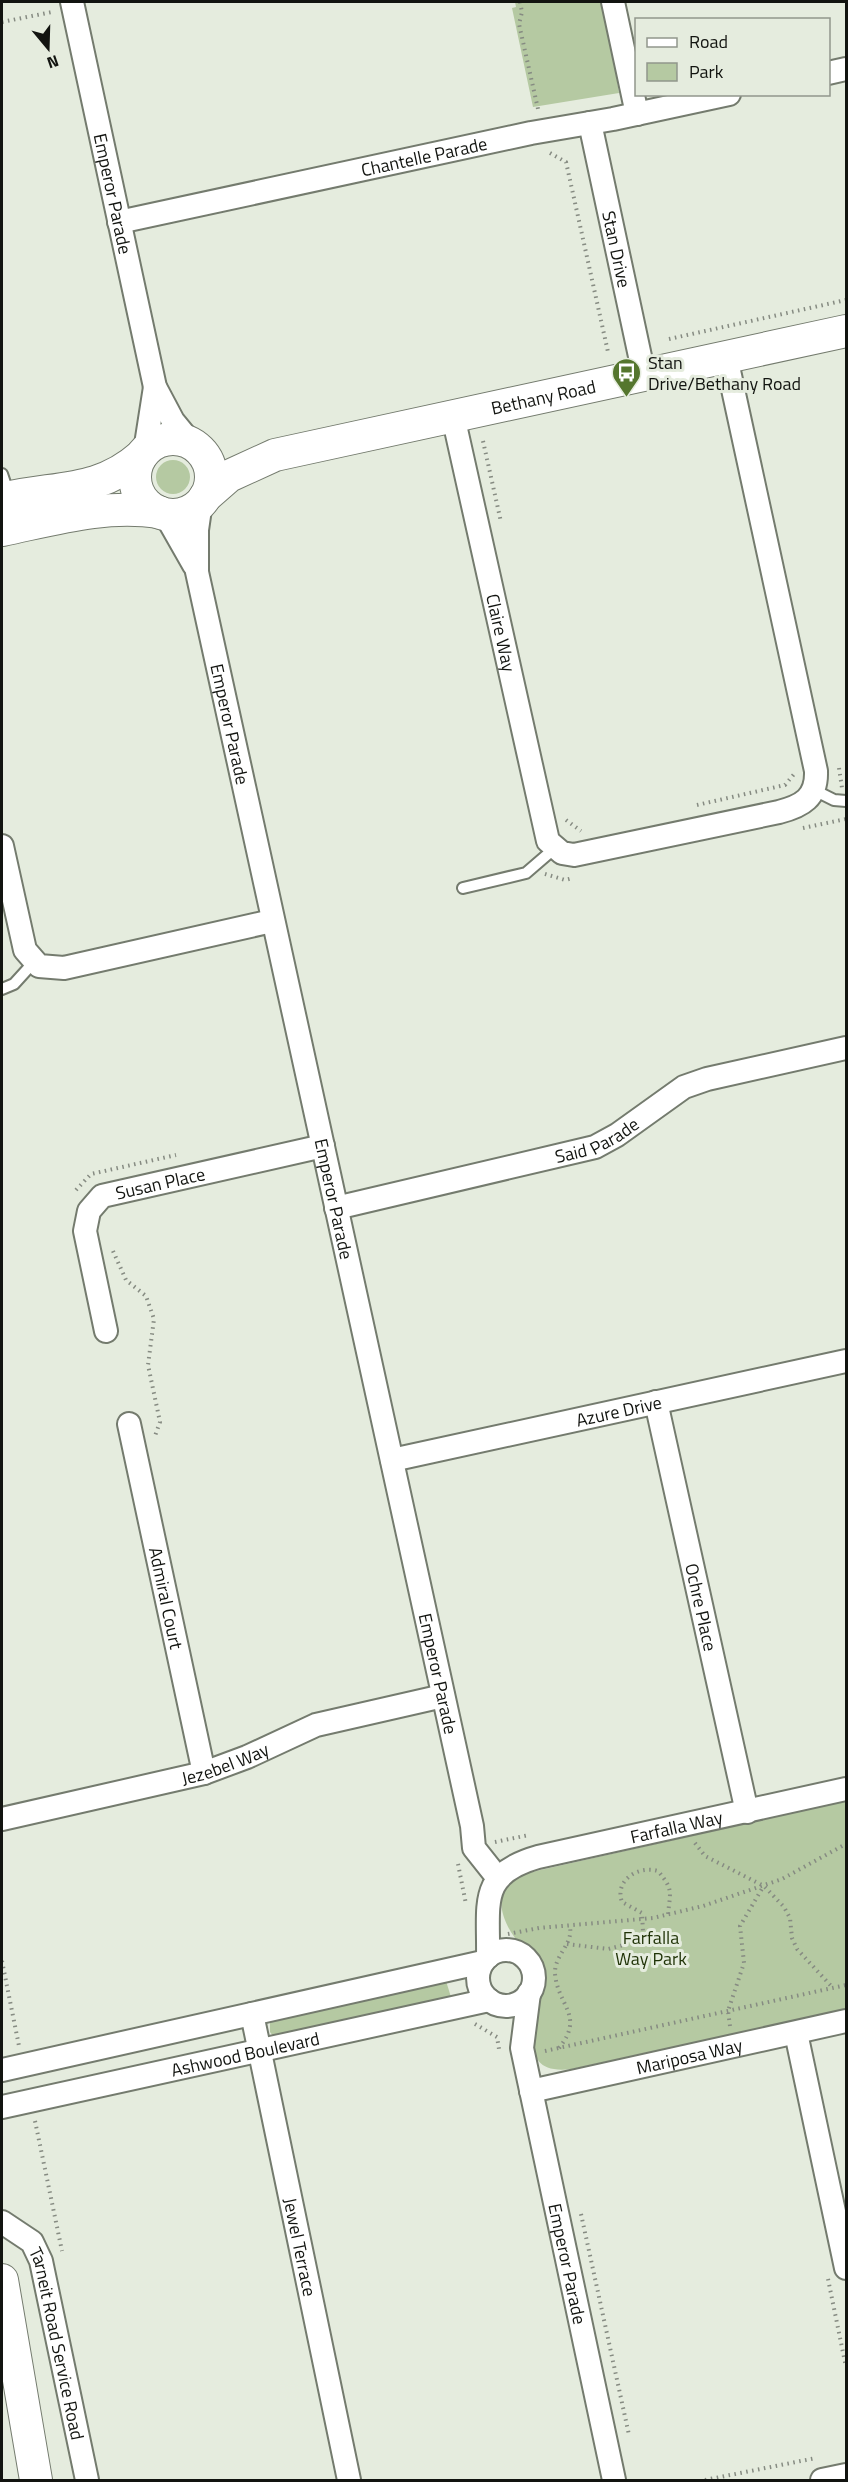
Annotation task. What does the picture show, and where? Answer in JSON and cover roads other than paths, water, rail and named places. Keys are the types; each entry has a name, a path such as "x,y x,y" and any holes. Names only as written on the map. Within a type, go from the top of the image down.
{"street":[{"name":"Emperor Parade","path":"72,2 155,387 173,421 194,446"},
{"path":"613,2 638,114"},
{"path":"830,73 846,69"},
{"name":"Chantelle Parade","path":"119,222 531,132 638,114 720,96"},
{"name":"Stan Drive","path":"590,123 644,375"},
{"name":"Bethany Road","path":"194,446 234,453 275,454 846,331"},
{"path":"555,848 562,853 584,854 778,812 805,803 817,783 814,758 726,357"},
{"name":"Emperor Parade","path":"143,454 155,387"},
{"name":"Claire Way","path":"453,416 544,830 555,848"},
{"path":"172,439 194,446 205,456 211,476 203,499 185,513 162,513 134,508 6,509 102,482 126,469 153,445 172,439"},
{"path":"143,454 136,466 137,488 142,499 162,513"},
{"name":"Bethany Road","path":"203,499 230,476 275,454"},
{"name":"Emperor Parade","path":"203,499 197,530 197,572 272,921 472,1826 503,1872"},
{"name":"Emperor Parade","path":"162,513 197,572"},
{"path":"2,846 24,944 34,962 50,969 64,968 272,921"},
{"name":"Said Parade","path":"336,1208 595,1147 625,1130 684,1087 707,1079 846,1048"},
{"name":"Susan Place","path":"106,1331 85,1231 89,1211 102,1196 322,1146"},
{"name":"Azure Drive","path":"392,1460 846,1360"},
{"name":"Ochre Place","path":"656,1402 747,1812"},
{"name":"Admiral Court","path":"129,1424 204,1773"},
{"name":"Jezebel Way","path":"2,1819 204,1773 247,1757 316,1725 444,1696"},
{"name":"Farfalla Way","path":"503,1872 538,1857 846,1789"},
{"path":"490,1906 505,1935 532,1970 534,1978 529,1993 524,1999 508,2006 490,2001 479,1986 480,1969 486,1959 491,1890 503,1872"},
{"path":"486,1959 502,1950 517,1952 524,1957"},
{"name":"Ashwood Boulevard","path":"12,2068 486,1959"},
{"name":"Emperor Parade","path":"516,2055 529,1993"},
{"name":"Emperor Parade","path":"490,2001 531,2091 614,2481"},
{"name":"Ashwood Boulevard","path":"2,2107 33,2111 260,2051 490,2001"},
{"name":"Jewel Terrace","path":"252,2014 349,2481"},
{"name":"Mariposa Way","path":"531,2091 846,2021"},
{"path":"796,2032 846,2268"},
{"name":"Tarneit Road Service Road","path":"2,2222 32,2242 41,2261 87,2481"},
{"path":"2,2280 36,2481"},
{"path":"822,2481 846,2475"}],"lane":[{"path":"814,790 844,801"},
{"path":"463,888 526,873 555,848"},
{"path":"2,989 14,984 34,962"}],"place":[{"name":"Stan Drive/Bethany Road","path":"627,398"}],"park label":[{"name":"Farfalla Way Park","path":"651,1947"}]}
